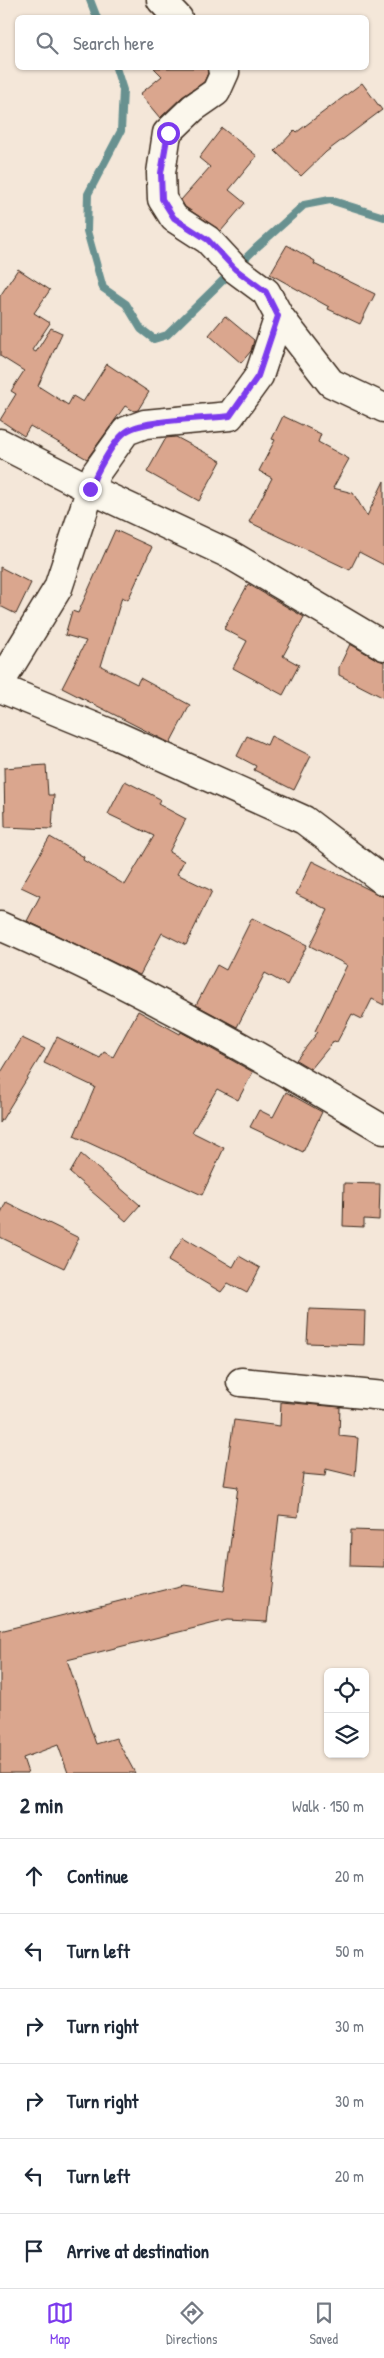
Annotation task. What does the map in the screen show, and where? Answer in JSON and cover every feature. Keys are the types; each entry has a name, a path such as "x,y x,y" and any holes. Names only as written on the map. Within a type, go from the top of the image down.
{"street":[{"path":"161,0 175,15"},
{"path":"224,70 225,72 216,92 193,108 168,133 161,173 162,199 174,218 208,240 233,266 266,292 278,316 331,383 384,408"},
{"path":"0,683 58,588 96,473 126,431 145,424 230,416 258,376 278,316"},
{"path":"0,443 90,489 229,554 384,646"},
{"path":"0,688 117,736 304,820 384,881"},
{"path":"0,926 175,1012 287,1072 384,1130"},
{"path":"241,1382 384,1396"}],"building":[{"path":"156,70 207,70 208,73 204,82 182,97 160,118 140,94 162,76"},
{"path":"362,83 382,110 326,152 301,176 275,151 295,130 297,132"},
{"path":"222,128 257,156 229,190 245,203 221,231 185,207 181,200 210,167 199,158"},
{"path":"287,245 315,261 314,264 375,294 360,324 328,309 329,307 270,274"},
{"path":"18,269 50,290 34,313 50,323 32,350 36,352 51,328 62,333 38,386 68,405 73,396 83,402 107,364 149,392 138,410 134,411 125,406 87,459 30,426 24,436 0,420 16,394 11,391 24,371 0,356 0,296"},
{"path":"225,316 254,340 251,351 241,363 209,335"},
{"path":"283,416 321,434 318,442 349,459 333,488 353,493 367,516 384,481 384,565 359,552 350,570 249,522 272,478 259,471 275,440 272,439"},
{"path":"176,437 221,461 199,501 147,472 166,438"},
{"path":"115,530 152,547 128,600 122,597 101,666 137,684 140,678 190,705 170,743 62,688 86,641 65,635 72,611 78,613"},
{"path":"0,567 31,583 16,614 0,606"},
{"path":"248,584 304,617 283,656 299,665 283,695 233,668 247,641 224,629"},
{"path":"350,644 384,662 384,698 339,675 339,667"},
{"path":"247,736 267,745 271,736 311,756 294,790 254,770 256,766 237,756"},
{"path":"46,765 48,795 54,795 52,829 5,827 4,768"},
{"path":"125,781 160,799 158,804 186,819 169,852 184,861 177,874 212,891 186,945 162,933 140,975 27,921 40,896 21,887 50,837 84,857 83,860 125,885 154,836 108,814"},
{"path":"312,861 384,897 384,1005 372,999 362,1019 352,1014 337,1042 334,1041 311,1069 296,1060 318,1032 315,1031 347,965 310,946 328,910 296,894"},
{"path":"252,918 307,945 287,985 265,973 237,1027 196,1005 217,965 226,970"},
{"path":"138,1011 180,1034 181,1032 253,1072 238,1100 217,1089 192,1132 224,1148 202,1195 74,1136 95,1087 44,1063 57,1037 100,1058 104,1052 113,1057"},
{"path":"22,1038 45,1049 0,1123 0,1074"},
{"path":"286,1092 322,1112 303,1152 250,1127 259,1110 273,1117"},
{"path":"81,1154 140,1205 126,1221 70,1173"},
{"path":"344,1183 380,1184 379,1220 364,1219 364,1227 343,1226"},
{"path":"6,1202 79,1238 64,1268 0,1237 0,1215"},
{"path":"183,1237 233,1267 239,1256 260,1268 247,1293 228,1283 221,1292 168,1261"},
{"path":"309,1309 365,1311 364,1345 307,1343"},
{"path":"281,1402 340,1407 339,1436 358,1438 355,1476 326,1469 325,1476 303,1474 298,1517 279,1515 267,1622 227,1620 67,1660 96,1744 116,1738 135,1773 68,1773 58,1745 23,1758 28,1773 0,1773 0,1631 184,1585 224,1591 238,1487 224,1485 234,1420 280,1426"},
{"path":"351,1530 384,1531 384,1567 350,1566"}],"waterway":[{"path":"90,0 96,15"},
{"path":"117,70 123,90 121,131 88,194 87,231 103,288 126,304 141,329 154,339 167,335 256,248 304,205 330,200 384,217"}],"route":[{"path":"90,489 96,473 126,431 145,424 230,416 258,376 278,316 266,292 235,269 208,240 174,218 162,199 161,173 168,133"}]}
